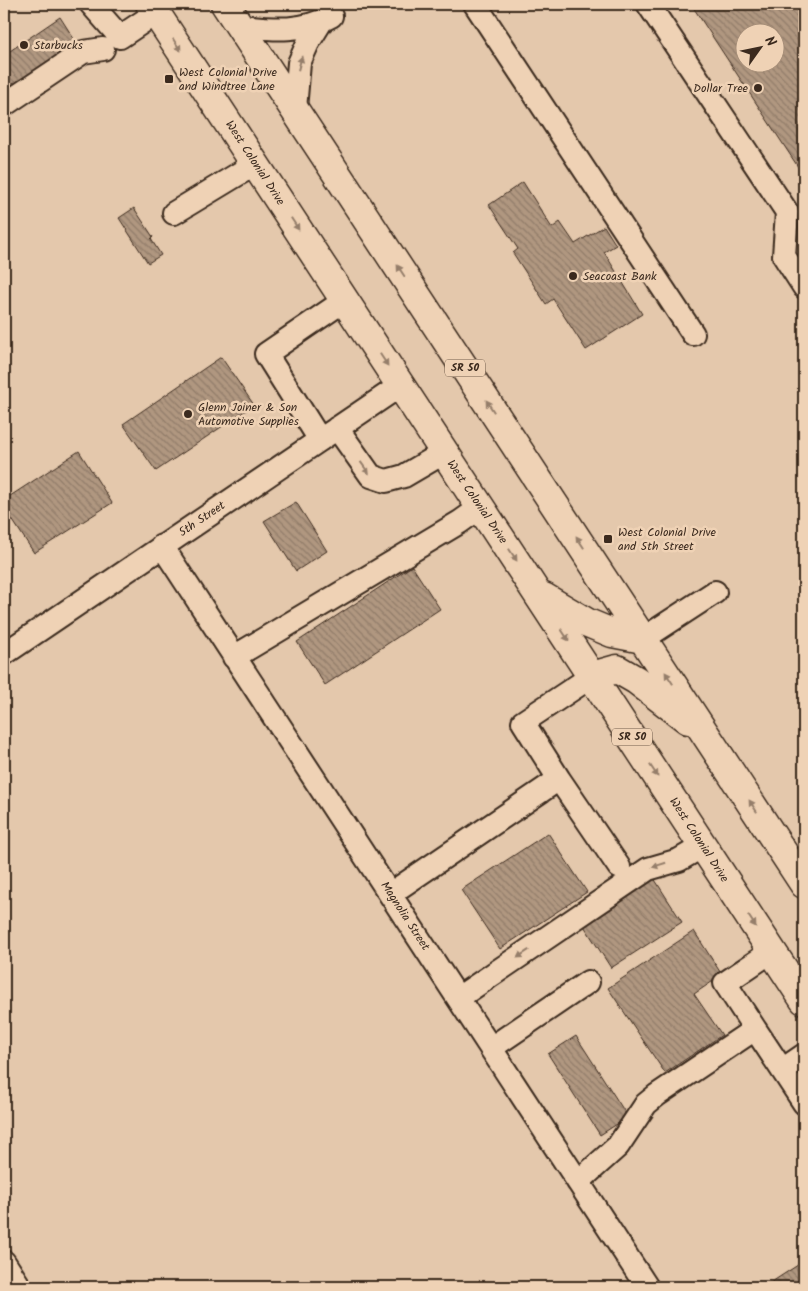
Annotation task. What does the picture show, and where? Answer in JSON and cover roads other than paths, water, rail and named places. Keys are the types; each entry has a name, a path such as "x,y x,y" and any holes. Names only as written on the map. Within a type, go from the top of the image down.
{"highway":[{"name":"West Colonial Drive","path":"153,8 804,1000"},
{"name":"SR 50","path":"232,15 804,884"},
{"path":"538,594 588,623 612,633 643,639"},
{"path":"592,676 617,669 636,680 705,734"}],"street":[{"path":"91,4 120,38 153,8"},
{"path":"475,4 693,334"},
{"path":"648,4 787,212 784,256 804,287"},
{"path":"232,15 277,30 298,28 326,19 308,43 299,63 295,109"},
{"path":"4,105 83,52 104,49"},
{"path":"174,213 255,164"},
{"path":"345,300 266,354 328,434 371,476 386,481 404,476 445,452"},
{"name":"5th Street","path":"4,654 400,386"},
{"path":"234,657 460,522 481,507"},
{"name":"Magnolia Street","path":"162,546 646,1287"},
{"path":"643,639 715,592"},
{"path":"592,676 523,722 559,779 619,866"},
{"path":"390,894 559,779"},
{"path":"458,998 648,869 678,860 703,846"},
{"path":"772,951 725,983 804,1103"},
{"path":"491,1048 588,982"},
{"path":"578,1182 618,1146 646,1104 755,1029"},
{"path":"782,1070 804,1055"},
{"path":"4,1262 20,1287"}],"place":[{"name":"Starbucks","path":"24,45"},
{"name":"West Colonial Drive and Windtree Lane","path":"169,79"},
{"name":"Dollar Tree","path":"758,88"},
{"name":"Seacoast Bank","path":"573,276"},
{"name":"Glenn Joiner & Son Automotive Supplies","path":"188,414"},
{"name":"West Colonial Drive and 5th Street","path":"608,539"}]}
